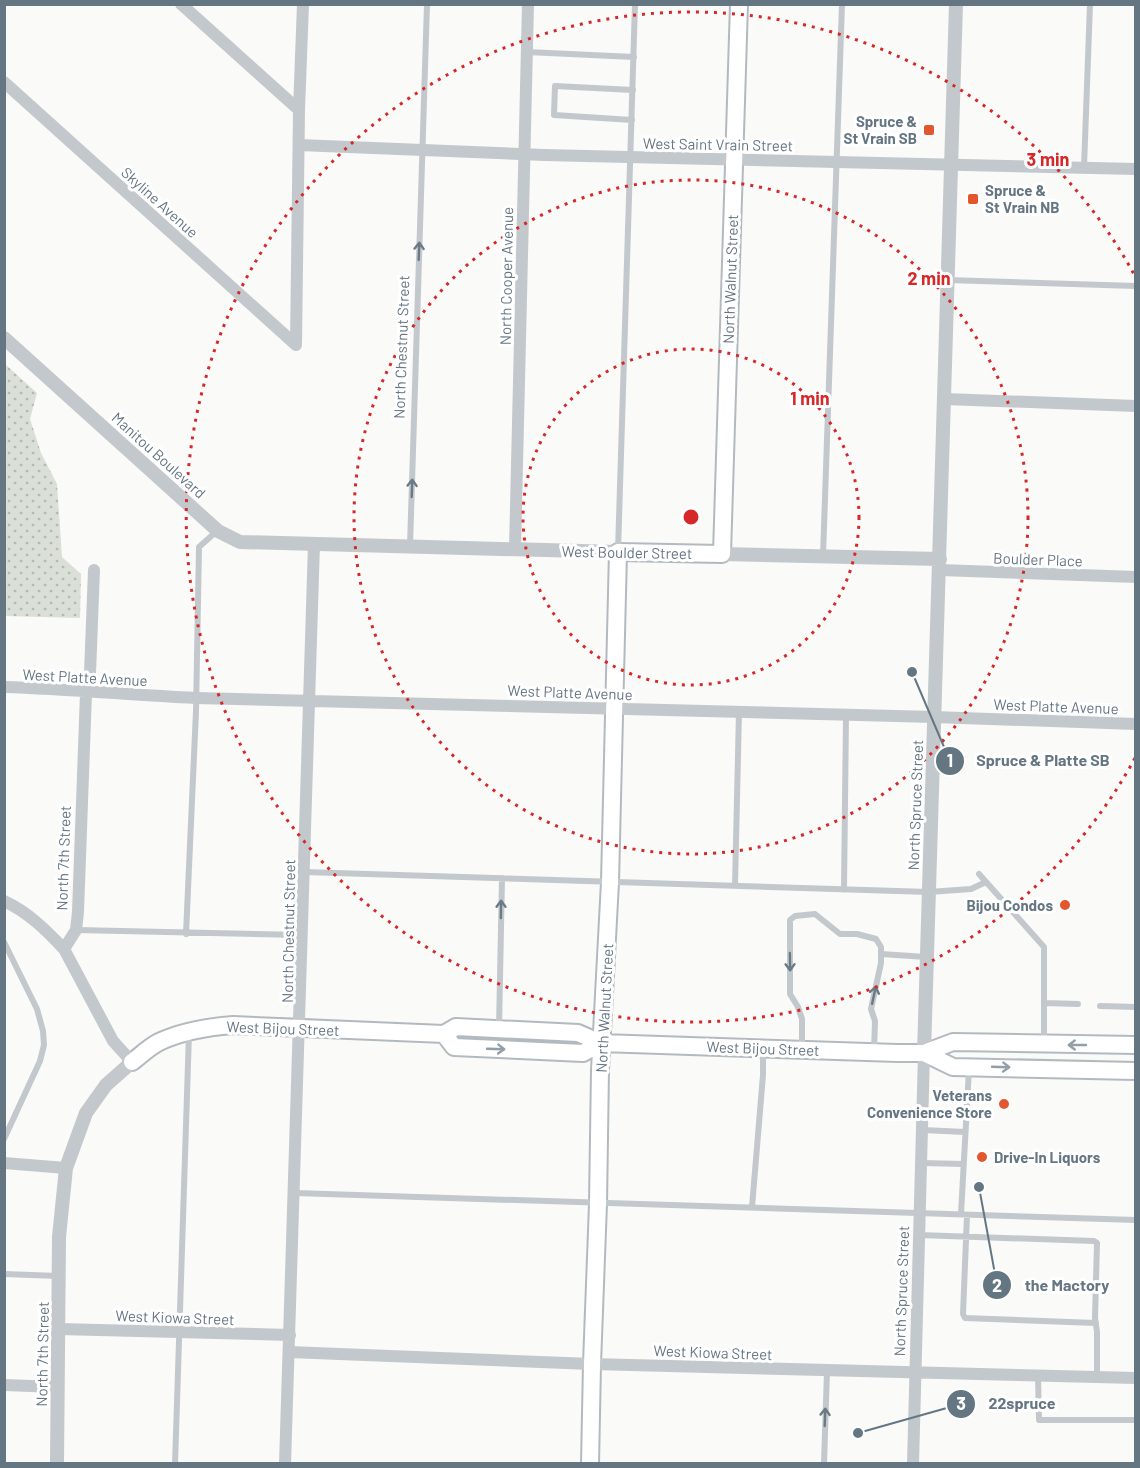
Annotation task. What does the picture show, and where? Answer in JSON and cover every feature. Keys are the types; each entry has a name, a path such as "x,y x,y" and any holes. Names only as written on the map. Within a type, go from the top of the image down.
{"main road":[{"name":"North Walnut Street","path":"722,554 739,4"},
{"name":"North Walnut Street","path":"590,1464 602,1043 610,882 618,552"},
{"name":"West Boulder Street","path":"618,552 722,554"},
{"name":"West Bijou Street","path":"132,1062 158,1043 189,1032 214,1026 233,1025 444,1034 456,1027 578,1033 602,1043 874,1052 924,1053 953,1042 1136,1045"},
{"name":"West Bijou Street","path":"444,1034 454,1047 583,1053 602,1043"},
{"name":"West Bijou Street","path":"924,1053 953,1066 1136,1071"}],"street":[{"path":"181,4 299,110"},
{"path":"299,145 303,4"},
{"name":"North Cooper Avenue","path":"516,549 528,4"},
{"name":"North Spruce Street","path":"913,1464 956,4"},
{"name":"Skyline Avenue","path":"4,82 296,345 299,145"},
{"name":"West Saint Vrain Street","path":"299,145 524,154 1136,169"},
{"name":"Manitou Boulevard","path":"4,338 218,531 240,542 314,544"},
{"path":"945,399 1136,406"},
{"name":"West Boulder Street","path":"314,544 618,552"},
{"name":"North Chestnut Street","path":"285,1464 314,544"},
{"name":"West Boulder Street","path":"722,554 823,556 940,565"},
{"name":"Boulder Place","path":"940,565 1136,577"},
{"name":"North 7th Street","path":"64,949 76,930 86,693 90,673 94,570"},
{"name":"West Platte Avenue","path":"4,687 196,698 1136,724"},
{"path":"4,901 16,906 40,924 64,949 113,1041 132,1062"},
{"name":"North 7th Street","path":"57,1464 59,1238 66,1168 86,1113 106,1085 132,1062"},
{"path":"4,1163 66,1168"},
{"name":"West Kiowa Street","path":"59,1329 290,1335"},
{"name":"West Kiowa Street","path":"289,1352 592,1364 1136,1378"},
{"path":"4,1385 58,1387"}],"lane":[{"name":"North Chestnut Street","path":"410,546 427,4"},
{"path":"618,552 635,4"},
{"path":"823,556 842,4"},
{"path":"1084,167 1089,4"},
{"path":"527,52 634,57"},
{"path":"632,120 554,115 555,86 633,90"},
{"path":"948,280 1136,286"},
{"path":"186,934 196,698 199,547 218,531"},
{"path":"735,886 739,712"},
{"path":"844,890 846,715"},
{"path":"304,872 929,892 971,889 986,882"},
{"path":"979,874 1044,947 1044,1045"},
{"path":"499,1029 502,878"},
{"path":"802,1050 802,1019 790,994 790,920 795,916 815,914 840,934 857,934 876,939 882,947 871,1010 875,1021 874,1052"},
{"path":"76,930 303,935"},
{"path":"4,942 37,1009 44,1045 40,1061 4,1139"},
{"path":"881,954 928,957"},
{"path":"1044,1003 1078,1004"},
{"path":"1100,1006 1136,1007"},
{"path":"175,1464 189,1032"},
{"path":"752,1207 763,1075 763,1048"},
{"path":"969,1066 963,1164 966,1237 963,1314 965,1317 1096,1323"},
{"path":"923,1130 965,1132"},
{"path":"921,1163 963,1164"},
{"path":"295,1193 1136,1220"},
{"path":"919,1235 1094,1241 1097,1243 1097,1377"},
{"path":"4,1274 59,1276"},
{"path":"824,1464 827,1371"},
{"path":"1038,1376 1039,1420 1136,1420"}],"shaded area":[{"path":"5,364 37,393 30,419 41,453 57,484 62,557 81,574 80,618 5,616"}],"place":[{"name":"Spruce & St Vrain SB","path":"929,130"},
{"name":"Spruce & St Vrain NB","path":"973,199"},
{"name":"Spruce & Platte SB","path":"912,672"},
{"name":"Bijou Condos","path":"1065,905"},
{"name":"Veterans Convenience Store","path":"1004,1104"},
{"name":"Drive-In Liquors","path":"982,1157"},
{"name":"the Mactory","path":"979,1187"},
{"name":"22spruce","path":"858,1433"}]}
